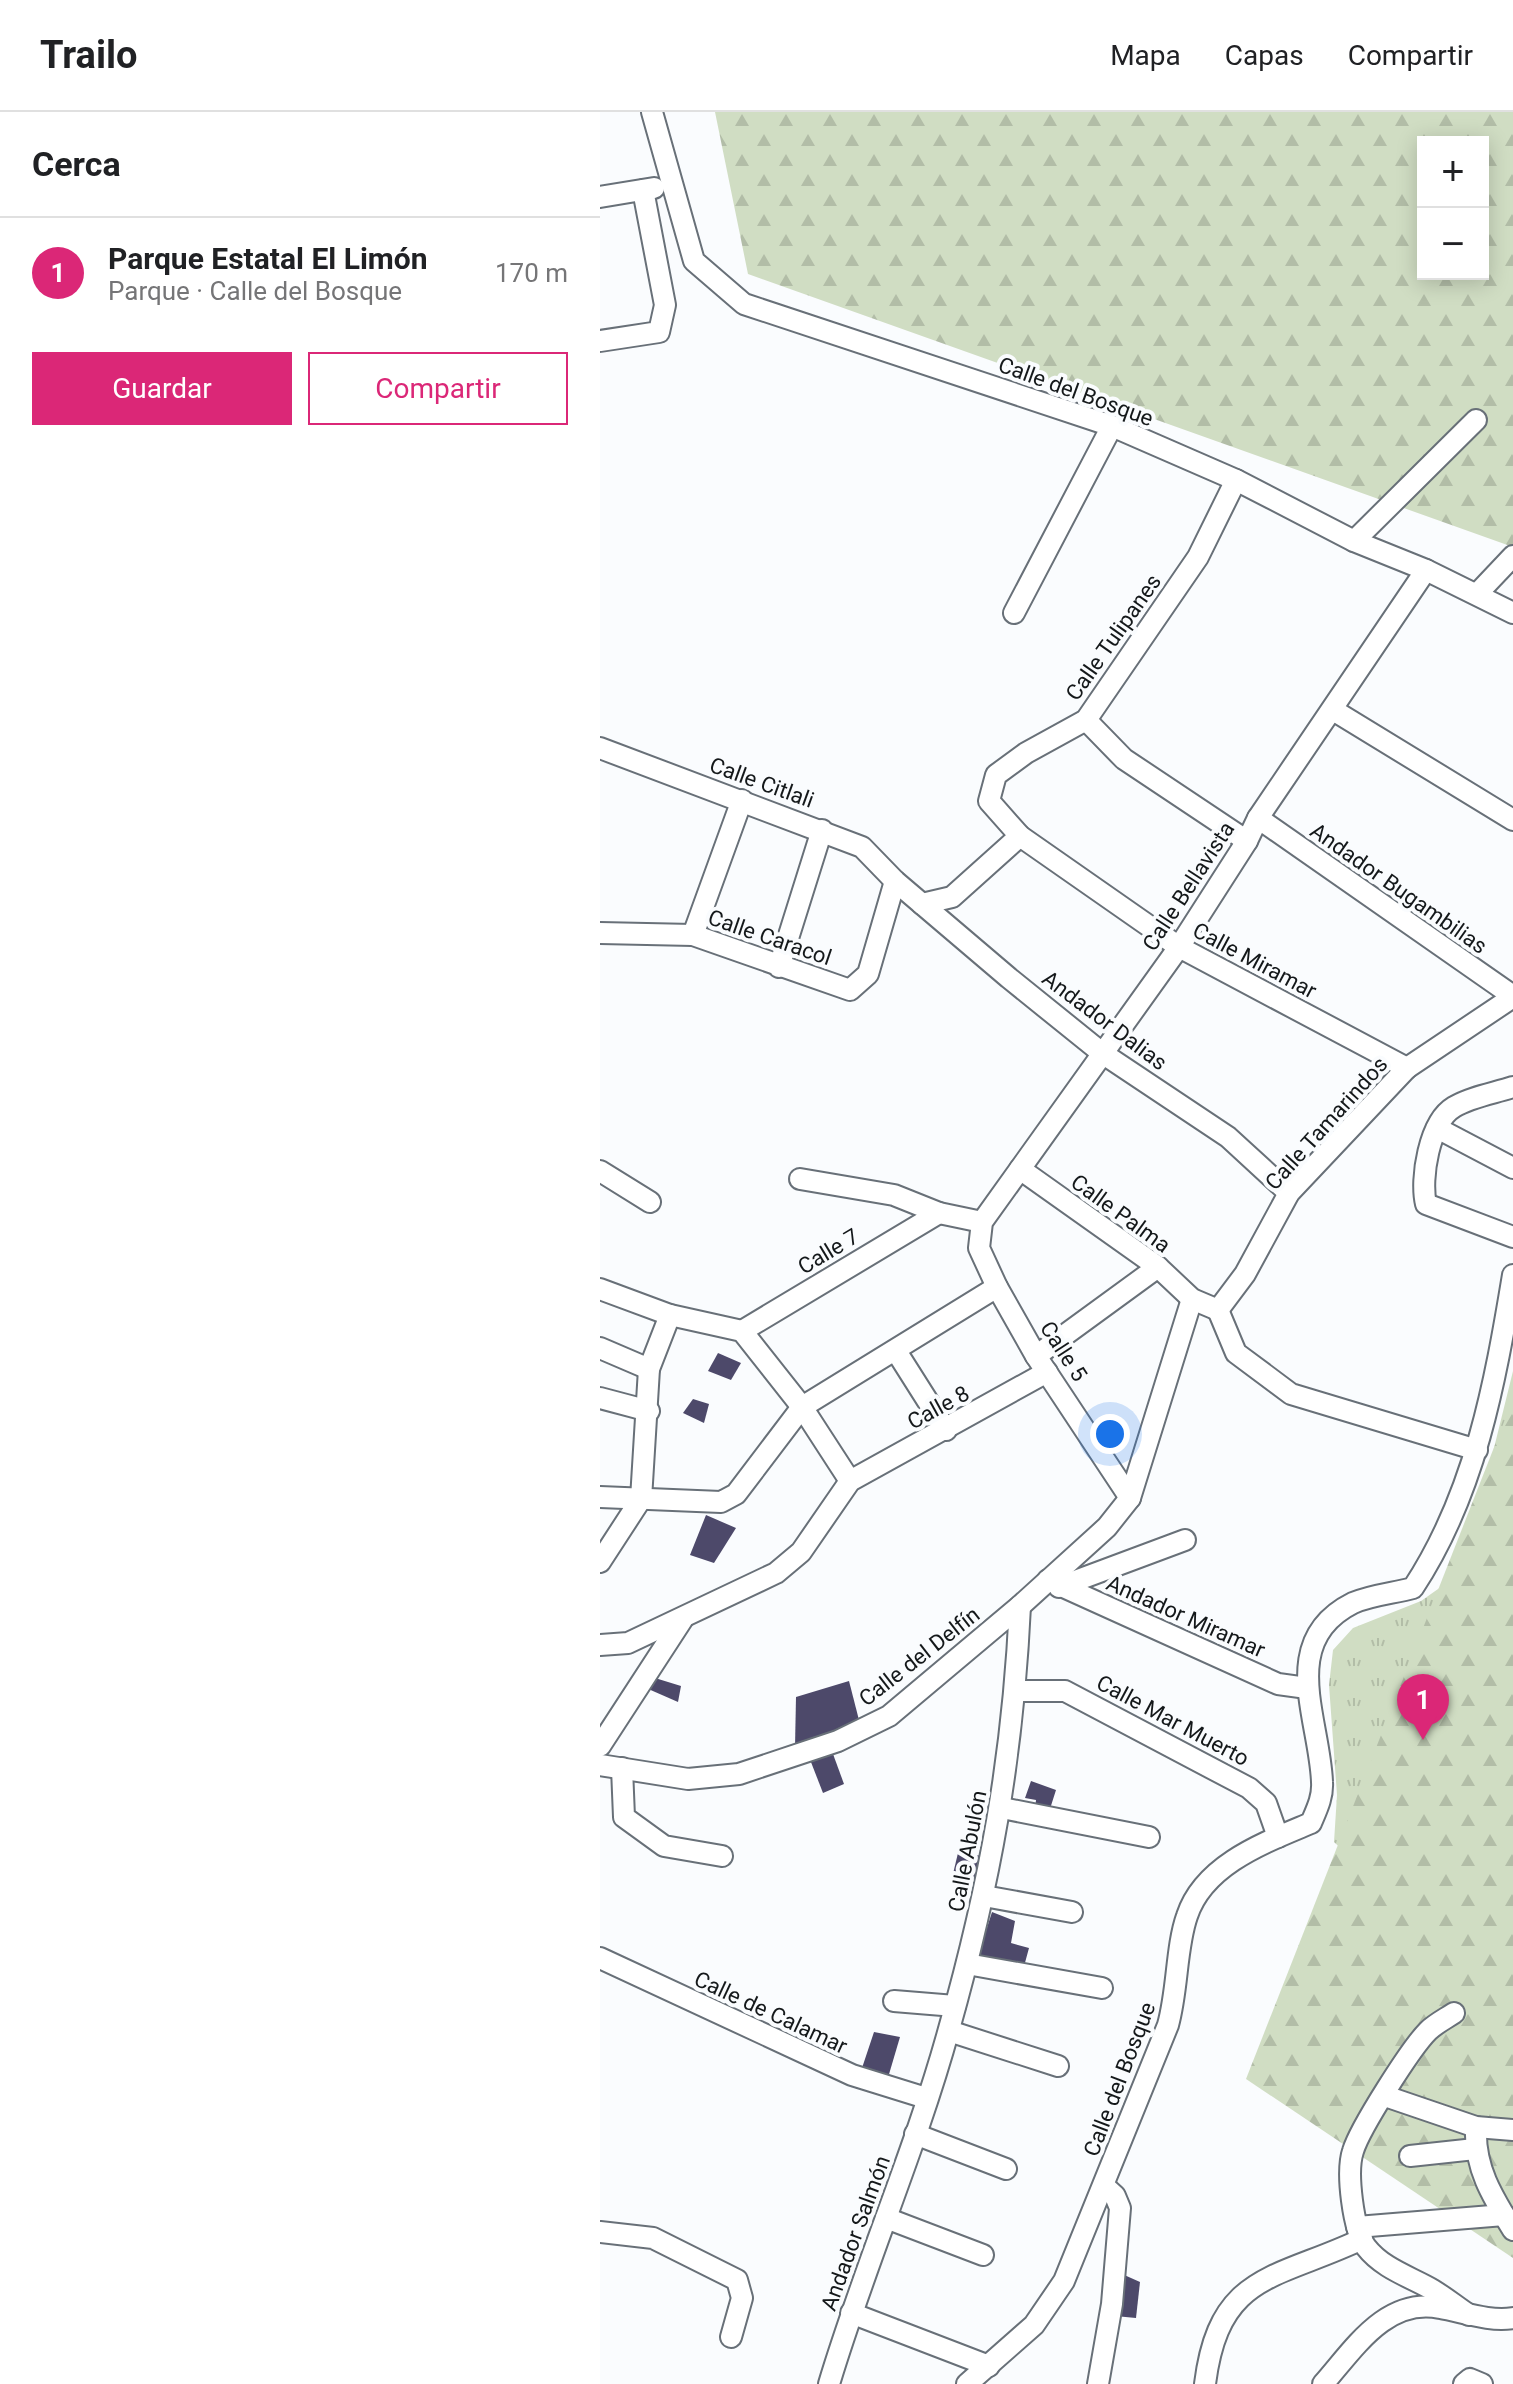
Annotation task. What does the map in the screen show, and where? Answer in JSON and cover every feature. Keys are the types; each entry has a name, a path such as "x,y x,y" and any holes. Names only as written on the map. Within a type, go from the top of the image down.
{"street":[{"name":"Calle del Bosque","path":"652,112 670,185 694,261 744,304 1112,426 1236,480 1354,541 1478,593 1513,613"},
{"path":"603,195 670,185"},
{"path":"600,341 659,332 665,305 643,190"},
{"path":"1354,541 1476,420"},
{"path":"1014,613 1112,426"},
{"name":"Calle Tulipanes","path":"991,786 996,775 1026,753 1086,720 1198,557 1236,480"},
{"path":"1478,593 1513,556"},
{"name":"Calle Bellavista","path":"982,1222 1179,947 1247,841 1258,818 1426,570"},
{"path":"1333,710 1513,820"},
{"path":"1086,720 1124,759 1247,841"},
{"name":"Calle Citlali","path":"600,748 862,847 895,881"},
{"name":"Calle Miramar","path":"991,786 989,801 1020,836 1179,947 1407,1068"},
{"path":"693,935 742,800"},
{"name":"Andador Bugambilias","path":"1258,818 1513,997"},
{"path":"779,967 822,830"},
{"path":"922,904 952,897 1020,836"},
{"name":"Calle Caracol","path":"600,933 693,935 850,990 868,974 895,881"},
{"name":"Andador Dalias","path":"895,881 1102,1053 1228,1137 1289,1193"},
{"name":"Calle Tamarindos","path":"1207,1306 1245,1274 1289,1193 1407,1068 1513,997"},
{"path":"1513,1087 1455,1106 1437,1128 1421,1183 1426,1204 1513,1237"},
{"path":"1437,1128 1513,1168"},
{"name":"Calle Palma","path":"1020,1169 1158,1267 1207,1306"},
{"path":"600,1171 650,1202"},
{"path":"800,1179 894,1195 939,1213 982,1222"},
{"name":"Calle 7","path":"742,1331 939,1213"},
{"name":"Calle 5","path":"982,1222 979,1248 997,1287 1042,1364 1130,1498"},
{"name":"Calle 8","path":"850,1481 946,1430 1042,1364 1158,1267"},
{"name":"Calle del Bosque","path":"967,2384 1034,2325 1064,2281 1168,2025 1177,1995 1186,1917 1196,1897 1229,1863 1311,1823 1320,1801 1322,1782 1307,1688 1313,1643 1333,1618 1354,1603 1413,1588 1442,1545 1477,1450 1497,1376 1513,1275"},
{"path":"600,1497 721,1502 736,1494 802,1407 997,1287"},
{"path":"600,1289 670,1315 742,1331 802,1407 850,1481 801,1552 776,1573 628,1643 600,1645"},
{"path":"1207,1306 1236,1353 1291,1394 1477,1450"},
{"path":"1130,1498 1207,1306"},
{"path":"600,1562 641,1499 649,1411 649,1369 670,1315"},
{"path":"600,1348 649,1369"},
{"path":"896,1351 946,1430"},
{"path":"600,1398 649,1411"},
{"name":"Calle del Delfín","path":"600,1765 688,1779 739,1774 838,1741 889,1716 1020,1606 1053,1584 1130,1498"},
{"path":"1053,1584 1185,1540"},
{"name":"Andador Miramar","path":"1053,1584 1278,1684 1307,1688"},
{"name":"Calle Abulón","path":"926,2098 967,1964 1002,1808 1016,1691 1020,1606"},
{"path":"600,1746 682,1620"},
{"name":"Calle Mar Muerto","path":"1016,1691 1065,1691 1249,1788 1266,1803 1278,1837"},
{"path":"622,1768 624,1817 664,1846 722,1856"},
{"path":"1002,1808 1149,1837"},
{"path":"984,1896 1072,1912"},
{"name":"Calle de Calamar","path":"600,1958 852,2075 926,2098"},
{"path":"967,1964 1102,1988"},
{"path":"894,2001 955,2006"},
{"path":"1454,2013 1430,2029 1411,2052 1385,2096 1353,2152 1352,2190 1362,2238 1403,2277 1433,2290 1469,2315"},
{"path":"949,2031 1058,2066"},
{"path":"1385,2096 1476,2127 1513,2130"},
{"name":"Andador Salmón","path":"829,2384 926,2098"},
{"path":"1205,2384 1218,2324 1235,2301 1265,2279 1294,2264 1334,2252 1362,2238 1508,2222 1480,2172 1475,2149 1476,2127"},
{"path":"915,2134 1006,2169"},
{"path":"1410,2156 1475,2149"},
{"path":"1098,2384 1112,2304 1120,2208 1115,2196 1104,2186"},
{"path":"886,2218 983,2255"},
{"path":"600,2232 653,2238 737,2280 742,2298 731,2337"},
{"path":"1323,2384 1374,2325 1395,2313 1420,2306 1469,2315 1513,2318"},
{"path":"851,2313 989,2366"},
{"path":"1464,2384 1470,2379 1482,2384"}],"green space":[{"path":"715,112 1513,112 1513,547 748,274"},
{"path":"1513,1371 1513,2048 1415,1918 1334,1842 1337,1795 1329,1685 1333,1650 1353,1628 1421,1601 1448,1582 1474,1529"},
{"path":"1513,1399 1513,2258 1246,2079"}],"building":[{"path":"718,1353 741,1363 731,1380 708,1371"},
{"path":"693,1399 709,1404 704,1423 683,1413"},
{"path":"706,1515 736,1528 714,1563 690,1555"},
{"path":"655,1678 681,1686 678,1702 646,1688"},
{"path":"849,1681 860,1724 795,1747 796,1697"},
{"path":"833,1754 844,1784 823,1793 809,1757"},
{"path":"1031,1781 1056,1790 1049,1812 1035,1809 1036,1800 1025,1798"},
{"path":"958,1853 984,1856 981,1880 952,1878"},
{"path":"992,1912 1015,1921 1011,1943 1029,1948 1023,1970 977,1959"},
{"path":"874,2032 900,2037 887,2081 861,2071"},
{"path":"1122,2274 1140,2282 1136,2318 1115,2316"}],"place":[{"name":"Parque Estatal El Limón","path":"1423,1740"}]}
